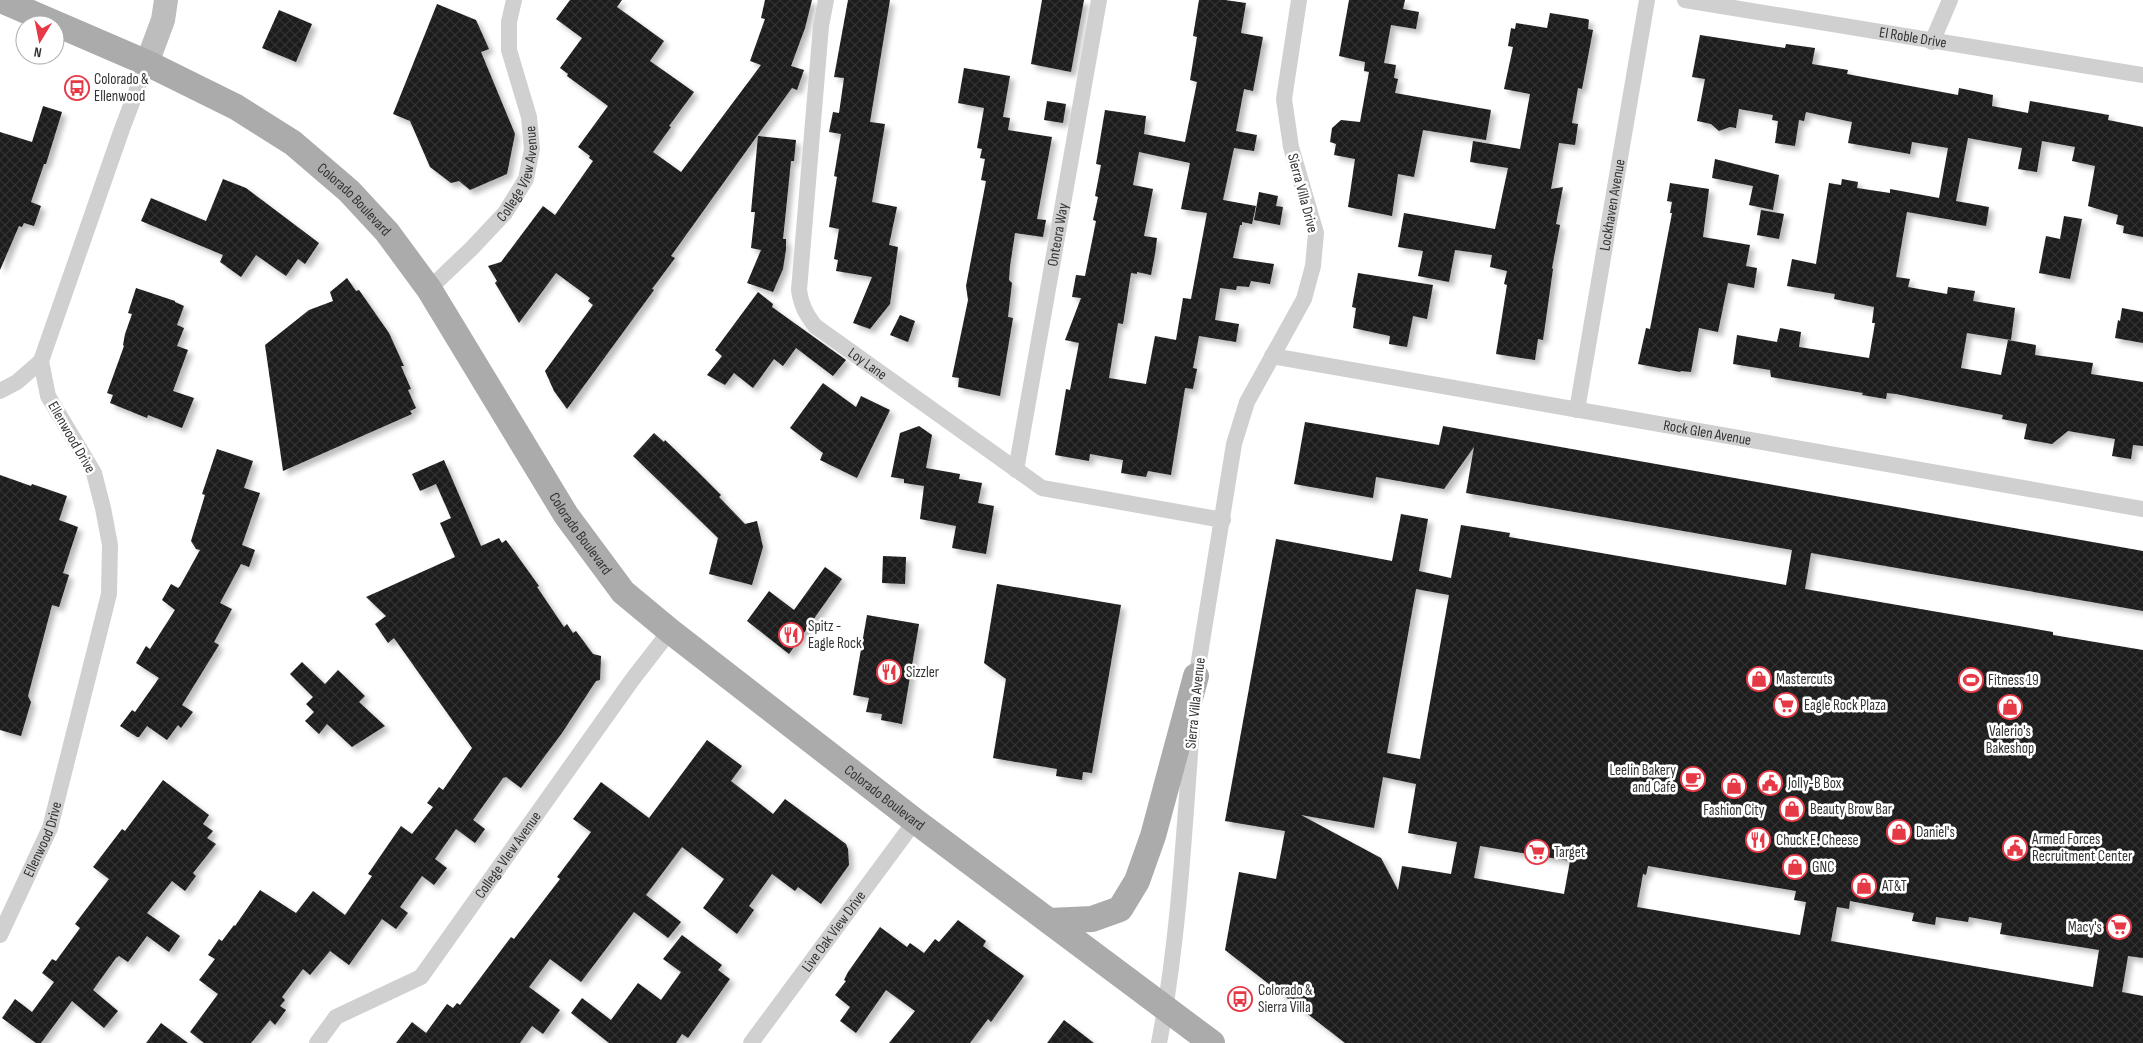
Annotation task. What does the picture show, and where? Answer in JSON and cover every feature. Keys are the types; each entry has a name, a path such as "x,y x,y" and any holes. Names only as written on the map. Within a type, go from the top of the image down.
{"main road":[{"name":"Colorado Boulevard","path":"1,0 147,63 236,106 293,143 349,191 387,232 429,289 566,515 623,592 670,631 915,821 1212,1043"},
{"path":"1049,921 1092,919 1120,908 1137,881 1153,836 1196,676"}],"street":[{"path":"0,391 17,382 41,361 122,129 163,20 166,0"},
{"name":"College View Avenue","path":"429,289 505,213 526,178 532,148 529,116 509,50 509,22 514,0"},
{"name":"Loy Lane","path":"826,0 821,26 799,290 806,315 815,326 1035,484 1051,490 1223,520"},
{"name":"Onteora Way","path":"1016,470 1099,0"},
{"name":"Sierra Villa Drive","path":"1247,402 1304,299 1313,266 1316,233 1291,147 1284,99 1299,0"},
{"name":"Lockhaven Avenue","path":"1577,410 1647,0"},
{"path":"1932,42 1950,0"},
{"name":"El Roble Drive","path":"1692,1 1932,42 2143,75"},
{"name":"Rock Glen Avenue","path":"1272,356 2143,509"},
{"name":"Ellenwood Drive","path":"0,936 50,828 109,594 110,545 94,473 48,396 41,361"},
{"name":"Sierra Villa Avenue","path":"1166,1009 1184,827 1196,676 1234,444 1247,402"},
{"name":"College VIew Avenue","path":"317,1043 336,1017 421,977 632,680 670,631"},
{"name":"Live Oak View Drive","path":"751,1043 915,821"},
{"path":"1160,1043 1166,1009"}],"building":[{"path":"570,0 622,0 617,7 664,41 650,61 694,92 653,152 681,172 761,65 750,61 765,19 761,18 765,0 812,0 805,28 791,66 804,70 797,90 792,88 757,136 671,256 675,258 652,289 654,290 567,409 554,391 545,371 593,305 588,301 590,298 556,273 519,323 495,283 497,281 488,266 501,262 543,206 555,215 593,161 589,158 590,156 578,147 608,106 567,76 568,74 560,68 582,38 556,19"},
{"path":"848,0 890,0 870,122 885,124 872,202 897,207 889,245 898,247 890,304 870,329 853,323 872,277 836,271 838,260 834,259 839,229 829,227 837,177 834,176 841,134 829,132 833,112 839,113 844,78 834,77"},
{"path":"1042,0 1084,0 1071,72 1031,64"},
{"path":"1199,0 1225,0 1246,3 1241,33 1263,37 1253,91 1244,89 1236,131 1257,135 1254,151 1234,148 1223,200 1256,206 1252,224 1242,222 1242,225 1240,225 1233,258 1274,264 1270,284 1251,281 1249,287 1237,286 1236,290 1220,288 1215,320 1239,324 1236,342 1199,336 1193,368 1197,369 1193,389 1185,388 1171,475 1148,471 1146,477 1121,473 1123,460 1090,454 1089,461 1055,455 1066,389 1070,390 1079,343 1065,340 1081,298 1072,297 1076,275 1085,276 1096,221 1093,220 1098,197 1095,196 1101,165 1096,164 1105,110 1146,116 1144,134 1185,142 1197,82 1190,80 1197,37 1193,36","holes":["1139,152 1190,163 1181,209 1207,213 1191,299 1183,298 1176,340 1155,336 1146,384 1109,378 1118,323 1123,324 1131,273 1137,274 1137,272 1151,275 1155,254 1157,238 1144,236 1153,189 1133,185"]},
{"path":"1349,0 1405,0 1403,9 1419,12 1416,29 1391,25 1384,63 1396,65 1394,78 1398,79 1395,93 1491,110 1486,140 1423,130 1414,177 1398,174 1392,216 1348,207 1355,159 1334,155 1336,144 1330,142 1332,128 1341,120 1360,122 1369,72 1364,71 1365,62 1339,56"},
{"path":"437,4 476,20 489,49 481,52 515,134 507,174 470,190 459,181 451,183 430,167 410,121 393,114"},
{"path":"279,10 312,24 296,62 262,48"},
{"path":"1550,13 1587,19 1589,20 1588,29 1593,30 1582,89 1578,88 1572,123 1578,124 1575,145 1559,143 1551,189 1563,187 1556,224 1560,225 1552,268 1543,340 1538,339 1535,360 1496,354 1507,285 1504,284 1507,271 1490,267 1492,255 1455,250 1449,282 1418,276 1423,251 1398,247 1404,213 1495,229 1508,168 1470,162 1473,141 1520,149 1530,94 1504,89 1513,47 1508,46 1511,28 1515,29 1516,23 1547,28"},
{"path":"1700,35 1785,48 1786,44 1815,48 1812,64 1848,70 1847,74 1958,95 1959,88 1993,95 1992,106 2028,113 2030,101 2109,115 2108,120 2143,127 2143,237 2123,233 2124,226 2116,224 2118,215 2088,206 2095,166 2072,161 2075,147 2042,141 2037,172 2018,169 2022,148 1968,138 1956,201 1989,207 1986,226 1907,212 1896,277 1910,279 1908,287 1947,294 1948,287 1975,291 1973,301 2015,308 2011,340 1967,333 1961,368 2001,375 2008,340 2036,345 2035,355 2093,363 2091,374 2143,382 2143,446 2133,445 2131,459 2112,456 2115,439 2068,431 2052,444 2024,439 2027,424 2002,419 2003,415 1896,394 1887,393 1886,399 1862,395 1863,393 1771,377 1770,370 1733,364 1737,335 1777,342 1780,328 1801,332 1799,347 1869,358 1875,323 1872,323 1874,307 1834,299 1835,294 1787,286 1792,259 1816,264 1829,183 1841,185 1842,179 1858,182 1857,188 1890,193 1890,189 1939,198 1948,148 1912,142 1910,154 1848,143 1852,122 1806,112 1804,121 1799,120 1795,146 1775,143 1778,121 1772,120 1773,115 1739,109 1736,128 1730,127 1719,131 1711,124 1697,121 1705,79 1692,77"},
{"path":"964,68 1010,76 1003,117 1010,118 1008,130 1052,137 1037,219 1046,220 1043,237 1015,233 1010,266 1009,280 1012,283 1008,317 1013,318 1000,396 958,387 959,378 952,377 968,300 966,286 986,181 981,180 985,159 980,158 982,149 977,148 984,108 958,103"},
{"path":"1047,101 1066,104 1063,123 1044,120"},
{"path":"43,106 62,112 46,164 44,164 31,202 41,206 34,226 24,223 22,227 19,226 0,270 0,132 32,142"},
{"path":"758,136 796,140 794,161 791,161 783,239 786,239 786,249 783,269 773,292 747,283 761,250 751,248 755,212 751,212"},
{"path":"1715,159 1779,175 1773,210 1749,205 1753,186 1712,178"},
{"path":"223,179 246,188 319,243 305,264 298,259 286,276 256,255 241,277 220,262 223,255 141,221 151,198 206,221"},
{"path":"1670,183 1709,189 1703,237 1750,245 1746,266 1757,268 1754,288 1728,283 1718,332 1699,328 1691,372 1680,372 1638,364 1646,328 1650,329 1672,213 1670,213 1672,202 1667,201"},
{"path":"1259,192 1278,196 1276,206 1283,207 1280,225 1254,220"},
{"path":"1761,210 1784,214 1779,239 1757,235"},
{"path":"2064,216 2082,219 2070,279 2039,273 2046,236 2060,239"},
{"path":"1358,273 1433,285 1427,319 1413,316 1407,347 1389,344 1390,336 1353,328 1356,308 1352,307"},
{"path":"347,278 356,291 359,290 389,333 404,366 401,366 411,389 408,390 416,408 410,411 412,414 283,471 265,345 309,310 333,301 330,292"},
{"path":"136,288 175,301 184,306 177,325 184,328 177,346 188,350 173,391 194,398 182,428 148,415 147,418 110,403 113,395 107,393 124,346 125,334 132,314 128,313"},
{"path":"758,292 773,304 772,307 846,360 833,376 796,348 783,366 774,359 753,388 734,373 725,385 707,375 722,356 715,350"},
{"path":"2122,308 2143,312 2143,343 2115,338"},
{"path":"900,315 915,321 908,342 890,335"},
{"path":"823,383 856,407 861,396 890,410 857,478 820,460 823,453 790,428"},
{"path":"1305,422 1439,445 1443,426 2143,551 2143,611 1811,553 1805,589 2053,632 2053,635 2143,650 2143,958 2128,956 2122,992 2143,996 2143,1043 1345,1043 1225,950 1239,872 1276,879 1285,831 1225,821 1276,539 1392,561 1401,514 1428,519 1419,571 1451,578 1461,525 1510,533 1509,537 1786,585 1792,550 1466,493 1474,447 1444,489 1376,477 1373,498 1294,484","holes":["1416,589 1449,595 1420,759 1387,753","1383,777 1416,784 1408,833 1457,842 1451,874 1402,866 1398,890 1381,858 1301,815 1374,828","1480,846 1570,861 1564,894 1474,878","1648,866 1796,891 1794,900 1806,902 1800,935 1637,907 1643,874 1646,875","1850,901 1914,913 1912,921 1935,925 1936,917 1968,922 1969,917 2002,923 2000,934 2099,950 2093,987 1831,941 1837,907 1849,909"]},
{"path":"919,426 932,435 926,468 960,474 959,479 982,483 978,503 994,506 986,554 952,548 956,526 920,519 924,486 904,483 904,479 891,477 900,433"},
{"path":"654,433 664,442 665,440 721,495 719,497 745,524 757,521 763,547 752,585 709,574 718,538 633,456"},
{"path":"217,449 253,461 244,488 260,493 242,545 255,550 249,567 241,564 220,603 232,609 214,642 219,645 182,705 193,712 181,728 178,725 167,740 147,726 137,737 120,726 132,710 135,712 159,678 136,663 146,646 150,649 175,610 162,600 171,584 178,588 180,586 200,550 196,549 191,541 205,495 202,494"},
{"path":"444,460 481,546 499,538 502,543 506,540 539,586 537,587 564,627 567,624 573,633 576,631 593,654 601,656 600,680 596,681 562,733 521,788 506,777 503,778 473,820 485,829 475,843 456,829 435,859 447,868 434,885 422,876 400,907 408,913 396,929 382,919 349,965 330,951 310,975 303,969 282,997 285,1000 280,1006 286,1010 275,1025 270,1020 251,1043 204,1043 190,1032 218,994 199,980 215,959 208,955 219,939 222,941 235,926 260,890 296,913 313,891 345,915 372,876 368,874 401,826 412,834 433,807 427,803 439,787 443,790 472,748 394,638 388,643 375,624 386,616 366,597 455,557 440,523 451,518 436,484 420,491 412,474"},
{"path":"0,475 67,496 59,520 78,527 63,573 69,575 59,607 52,605 28,696 31,702 21,736 0,730"},
{"path":"883,556 906,557 905,584 882,583"},
{"path":"825,567 842,579 789,654 747,621 769,591 794,610"},
{"path":"997,584 1121,605 1092,773 1083,772 1082,780 1056,776 1057,769 993,758 1006,679 984,663"},
{"path":"867,615 919,624 902,724 881,720 882,714 866,712 869,698 853,695"},
{"path":"302,662 325,684 338,670 365,696 359,702 385,726 352,747 327,724 319,734 305,721 314,712 306,704 313,697 290,674"},
{"path":"707,740 742,766 731,781 773,814 785,799 846,844 849,865 821,904 798,887 795,891 772,874 749,906 754,910 737,934 703,908 724,879 682,847 646,895 681,922 668,938 634,912 581,982 550,959 529,987 560,1010 543,1034 532,1026 520,1043 396,1043 412,1022 426,1033 447,1004 453,1008 457,1003 460,1005 511,937 514,939 560,879 557,877 591,832 573,819 601,782 649,818"},
{"path":"163,780 209,815 203,824 213,831 207,838 216,844 193,873 196,876 185,891 172,881 147,913 180,936 169,952 147,936 128,962 119,956 116,958 93,990 118,1011 104,1028 72,1001 41,1043 36,1043 2,1018 15,999 32,1012 54,982 42,973 52,959 56,961 80,928 75,924 109,879 93,867 122,829 125,831"},
{"path":"958,920 986,941 983,946 1024,976 991,1022 988,1019 970,1043 889,1043 915,1011 886,990 856,1033 840,1021 850,1007 835,995 846,981 844,980 848,972 880,927 907,947 910,943 924,953 935,939 939,942"},
{"path":"682,935 722,965 718,970 730,979 688,1038 682,1034 676,1043 609,1043 571,1013 582,998 611,1020 638,983 661,1000 681,972 663,959"},
{"path":"1064,1020 1094,1043 1047,1043"},
{"path":"161,1023 188,1043 146,1043"}],"place":[{"name":"Colorado & Ellenwood","path":"77,88"},
{"name":"Spitz - Eagle Rock","path":"791,635"},
{"name":"Sizzler","path":"889,672"},
{"name":"Mastercuts","path":"1759,679"},
{"name":"Fitness 19","path":"1971,680"},
{"name":"Eagle Rock Plaza","path":"1786,705"},
{"name":"Valerio's Bakeshop","path":"2010,707"},
{"name":"Leelin Bakery and Cafe","path":"1693,779"},
{"name":"Jolly-B Box","path":"1770,783"},
{"name":"Fashion City","path":"1734,786"},
{"name":"Beauty Brow Bar","path":"1792,809"},
{"name":"Daniel's","path":"1899,832"},
{"name":"Chuck E. Cheese","path":"1758,840"},
{"name":"Armed Forces Recruitment Center","path":"2015,848"},
{"name":"Target","path":"1537,852"},
{"name":"GNC","path":"1795,867"},
{"name":"AT&T","path":"1864,886"},
{"name":"Macy's","path":"2119,927"},
{"name":"Colorado & Sierra Villa","path":"1240,999"}]}
